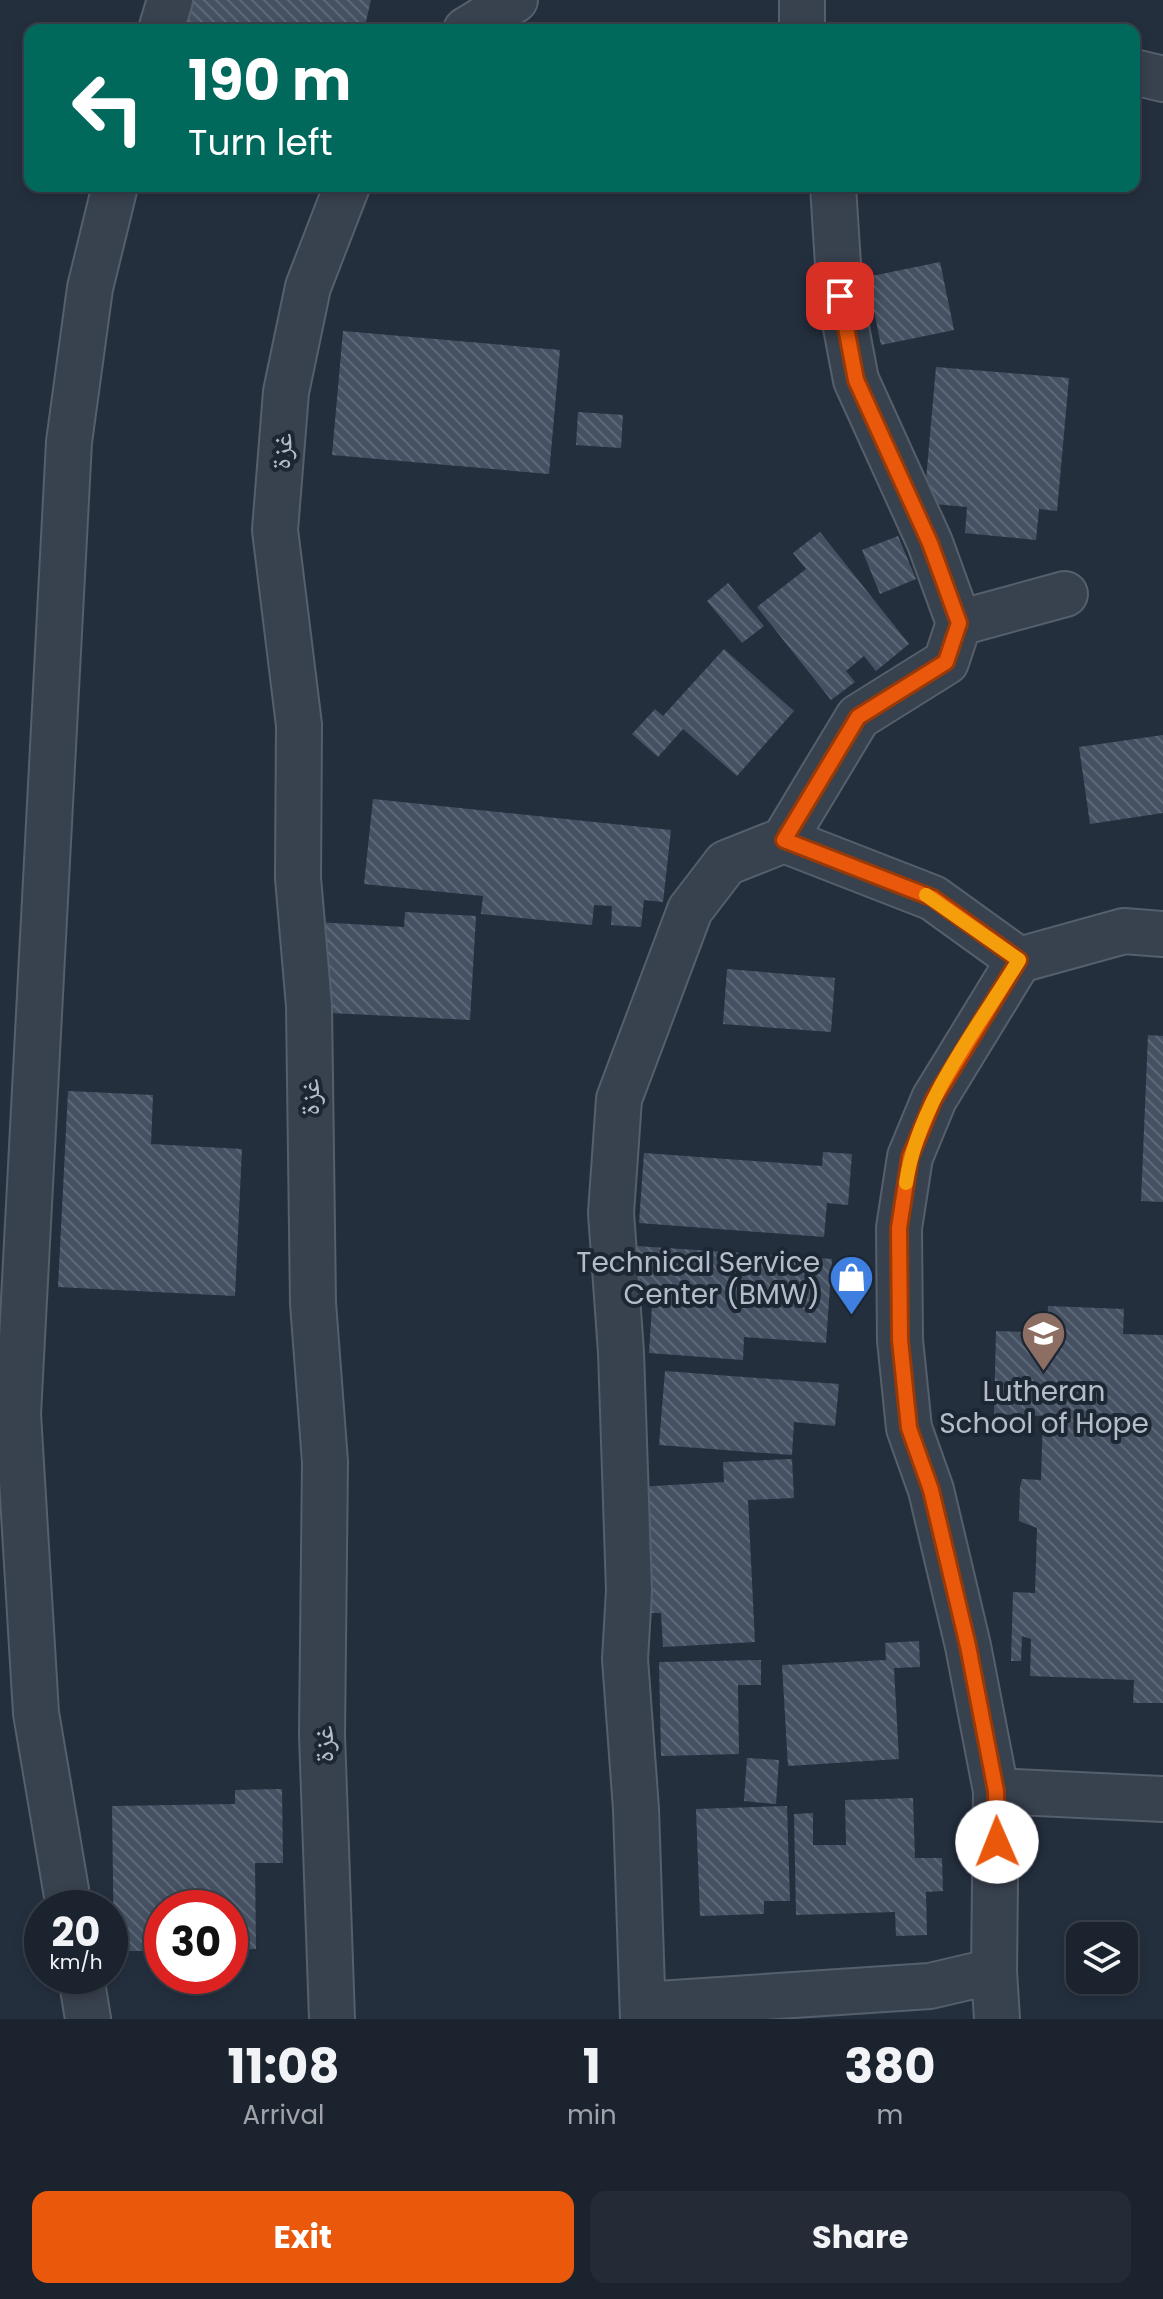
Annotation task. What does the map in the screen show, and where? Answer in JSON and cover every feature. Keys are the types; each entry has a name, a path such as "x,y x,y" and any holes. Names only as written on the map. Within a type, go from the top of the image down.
{"street":[{"path":"163,24 170,0"},
{"path":"444,24 450,12 449,0"},
{"path":"476,24 515,0"},
{"path":"802,0 802,24"},
{"path":"1140,73 1163,79"},
{"path":"66,1890 36,1713 18,1414 69,442 90,288 114,192"},
{"name":"غزة","path":"332,2019 322,1735 325,1462 313,1303 309,1006 298,878 299,725 275,530 286,392 308,287 345,192"},
{"path":"833,192 840,296 856,380 930,543 959,623 946,662 858,717 784,840 726,863 690,910 619,1099 611,1213 621,1352 629,1591 625,1659 636,1809 643,2012 930,1986 994,1971"},
{"path":"959,623 1065,594"},
{"path":"784,840 933,898 1019,960"},
{"path":"997,2019 994,1971 996,1791 968,1646 931,1490 909,1428 900,1340 899,1228 910,1157 934,1099 1019,960 1124,931 1163,934"},
{"path":"996,1791 1163,1799"},
{"path":"84,1994 88,2019"}],"building":[{"path":"193,0 371,0 365,24 187,24"},
{"path":"940,262 954,330 881,345 867,277"},
{"path":"343,331 560,350 549,474 332,455"},
{"path":"936,367 1069,378 1057,511 1039,509 1036,540 965,533 967,507 924,503"},
{"path":"578,412 623,415 621,448 576,445"},
{"path":"820,532 909,644 876,671 864,656 846,671 855,682 831,700 757,607 806,569 793,553"},
{"path":"898,536 916,579 880,594 862,550"},
{"path":"728,583 764,626 742,643 707,601"},
{"path":"724,649 794,711 737,776 683,729 658,757 632,734 655,709 663,716"},
{"path":"1163,735 1163,813 1090,824 1079,747"},
{"path":"373,799 671,830 663,902 644,900 641,927 611,925 612,906 594,905 592,925 481,914 483,896 364,884"},
{"path":"405,912 476,916 470,1020 311,1012 316,922 404,927"},
{"path":"727,969 835,978 831,1032 723,1024"},
{"path":"1148,1035 1163,1036 1163,1202 1141,1201"},
{"path":"68,1091 153,1095 151,1144 242,1149 235,1296 58,1287"},
{"path":"823,1152 852,1154 848,1205 827,1203 824,1237 639,1223 644,1153 822,1166"},
{"path":"636,1246 832,1259 826,1343 744,1337 743,1360 649,1353 653,1290 633,1289"},
{"path":"1048,1306 1124,1309 1123,1334 1163,1335 1163,1703 1133,1703 1134,1680 1030,1676 1031,1639 1022,1636 1021,1661 1011,1661 1013,1592 1035,1593 1037,1528 1019,1521 1020,1487 1022,1479 1041,1480 1043,1416 994,1414 996,1331 1047,1333"},
{"path":"665,1371 839,1384 835,1426 794,1422 792,1455 659,1445"},
{"path":"792,1459 794,1498 748,1500 755,1642 663,1647 661,1613 642,1613 636,1487 724,1482 723,1462"},
{"path":"919,1641 920,1667 894,1668 899,1759 788,1766 782,1665 886,1660 885,1643"},
{"path":"761,1660 761,1685 738,1685 739,1754 661,1756 659,1662"},
{"path":"747,1758 779,1760 776,1804 744,1801"},
{"path":"282,1789 283,1863 255,1863 256,1949 248,1949 248,1890 144,1890 144,1951 128,1951 128,1890 113,1890 112,1806 235,1804 235,1790"},
{"path":"913,1798 915,1858 942,1858 943,1891 926,1892 927,1935 896,1936 895,1912 796,1915 794,1814 813,1813 813,1845 846,1845 845,1800"},
{"path":"787,1806 790,1901 764,1901 764,1914 700,1916 696,1809"}],"slow traffic":[{"path":"906,1183 910,1157 934,1099 1019,960 926,895"}],"place":[{"name":"Technical Service Center (BMW)","path":"851,1317"},
{"name":"Lutheran School of Hope","path":"1044,1373"}],"route":[{"path":"840,296 856,380 930,543 959,623 946,662 858,717 784,840 933,898 1019,960 934,1099 910,1157 899,1228 900,1340 909,1428 931,1490 968,1646 996,1791 997,1842"}]}
